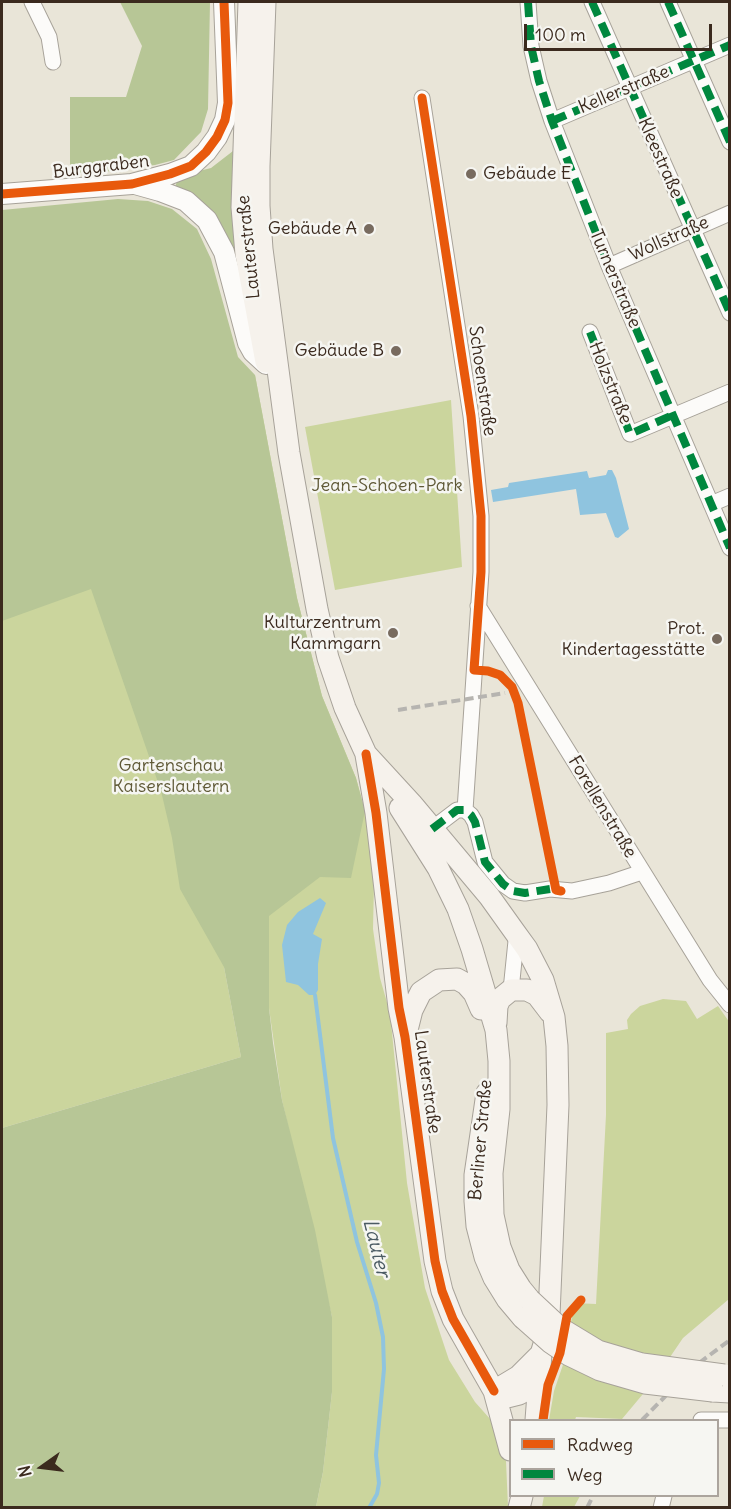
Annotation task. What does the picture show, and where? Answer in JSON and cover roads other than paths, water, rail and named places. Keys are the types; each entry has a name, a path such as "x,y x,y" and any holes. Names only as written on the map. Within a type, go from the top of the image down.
{"main road":[{"name":"Lauterstraße","path":"249,2 242,207 246,254 266,364 289,453"},
{"name":"Lauterstraße","path":"265,2 259,206 262,249 289,453 328,658 345,708 366,754 376,813 399,1008 438,1275 453,1319 513,1419"},
{"name":"Lauterstraße","path":"366,754 489,896 514,930 543,980 554,1017 558,1105 549,1315 541,1361 528,1389 519,1394 499,1394"},
{"name":"Berliner Straße","path":"366,754 444,878 464,923 480,976 489,1022 487,1093 475,1175 476,1214 482,1246 494,1278 507,1299 527,1309 560,1349 600,1370 645,1383 724,1383"},
{"path":"405,1038 416,1000 427,987 440,980 457,979 466,984 474,993 489,1022"},
{"path":"489,1022 505,993 511,990 527,990 537,995 554,1017"},
{"path":"536,1419 541,1361"},
{"name":"Lauterstraße","path":"499,1394 509,1445"}],"street":[{"path":"32,2 50,37 53,62"},
{"name":"Burggraben","path":"2,194 132,184 190,166 206,152 217,137 225,120 228,103 224,2"},
{"name":"Burggraben","path":"226,23 231,2"},
{"name":"Turnerstraße","path":"528,2 531,46 552,121 609,266 729,548"},
{"name":"Kleestraße","path":"592,2 729,313"},
{"path":"668,2 729,142"},
{"name":"Kellerstraße","path":"552,121 729,45"},
{"name":"Schoenstraße","path":"422,99 471,416 481,516 478,606 465,810"},
{"path":"132,184 160,190 186,201 207,220 224,252 248,343 253,352 266,364"},
{"name":"Wollstraße","path":"609,266 729,213"},
{"name":"Holzstraße","path":"590,332 630,434 729,392"},
{"path":"711,504 729,496"},
{"name":"Forellenstraße","path":"478,606 642,872 710,980 729,1005"},
{"path":"432,829 457,810 465,810 475,822 484,862 513,891 550,889 572,891 609,883 642,872"},
{"path":"511,990 515,959 514,930"}],"water":[{"path":"608,470 612,470 616,478 629,529 618,538 615,537 606,513 580,515 576,489 493,502 491,490 508,487 509,483 587,471 589,478 606,475"},
{"path":"320,898 326,903 313,934 322,939 318,964 318,990 315,995 309,995 298,985 286,982 282,945 287,925 298,912"}],"waterway":[{"name":"Lauter","path":"315,995 333,1138 357,1242 376,1303 383,1337 384,1369 376,1455 379,1483 377,1494 369,1508"}],"railway":[{"path":"398,710 505,693"},
{"path":"643,1419 695,1366 730,1340"},
{"path":"587,1508 592,1497"}],"place":[{"name":"Gebäude E","path":"471,174"},
{"name":"Gebäude A","path":"369,229"},
{"name":"Gebäude B","path":"396,351"},
{"name":"Kulturzentrum Kammgarn","path":"393,633"},
{"name":"Prot. Kindertagesstätte","path":"717,639"}],"park label":[{"name":"Jean-Schoen-Park","path":"387,486"},
{"name":"Gartenschau Kaiserslautern","path":"171,776"}]}
